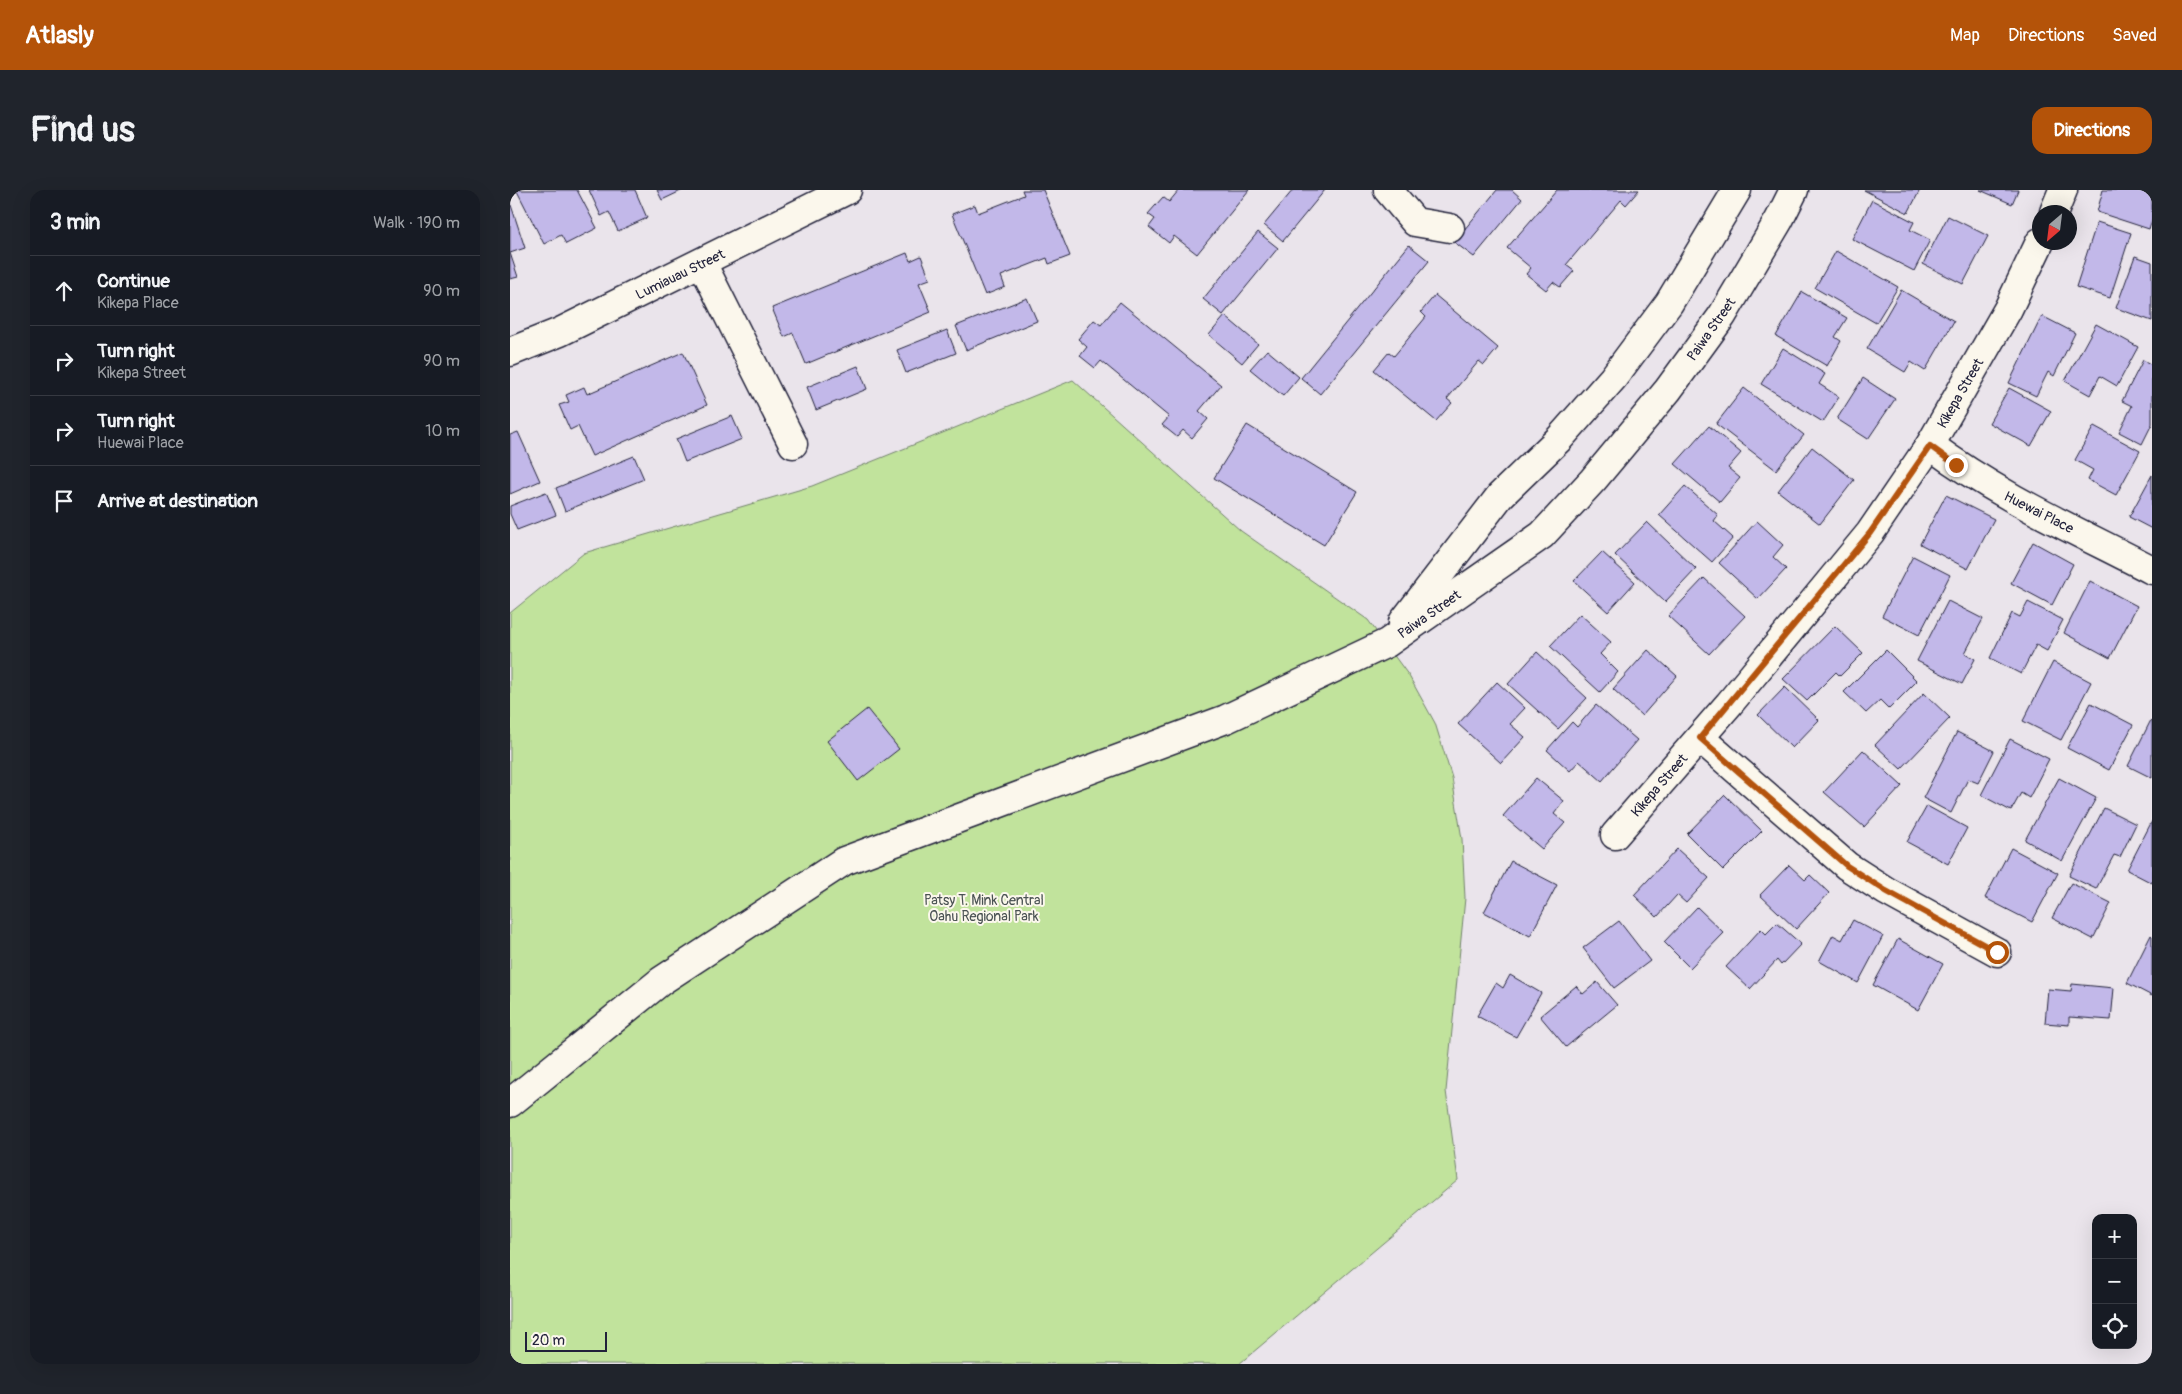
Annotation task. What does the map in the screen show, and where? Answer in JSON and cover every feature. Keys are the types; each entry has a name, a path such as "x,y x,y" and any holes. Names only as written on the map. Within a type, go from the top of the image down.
{"street":[{"name":"Lumiauau Street","path":"510,352 560,332 847,190"},
{"path":"1388,190 1415,222 1450,228"},
{"name":"Paiwa Street","path":"1387,643 1500,496 1559,439 1613,378 1669,303 1737,190"},
{"name":"Paiwa Street","path":"1387,643 1542,535 1593,480 1668,390 1722,316 1779,220 1794,190"},
{"path":"2057,205 2063,190"},
{"name":"Kikepa Street","path":"1615,835 1700,738 1870,533 1930,446 2008,309 2036,250"},
{"path":"702,263 794,444"},
{"name":"Huewai Place","path":"1930,446 1956,465 1994,488 2152,570"},
{"path":"510,1103 661,981 844,861 1226,720 1387,643"},
{"path":"1700,738 1847,866 1886,891 1997,952"}],"green space":[{"name":"Patsy T. Mink Central Oahu Regional Park","path":"1073,380 1241,531 1368,620 1409,676 1435,723 1452,778 1462,839 1465,898 1446,1091 1458,1180 1239,1364 510,1364 510,613 584,553 812,486"}],"building":[{"path":"577,190 597,228 566,244 561,235 544,244 517,191"},
{"path":"589,190 635,190 647,218 618,231 609,212 601,216"},
{"path":"657,190 683,190 662,200"},
{"path":"1022,190 1043,190 1070,256 1049,264 1047,258 1001,276 1005,287 985,295 952,214 975,205 978,213 1024,195"},
{"path":"1179,190 1249,190 1197,254 1174,236 1169,243 1149,227 1155,219 1148,214 1163,197 1169,202"},
{"path":"1293,190 1325,190 1283,241 1264,225"},
{"path":"1497,190 1512,190 1522,199 1474,257 1454,242"},
{"path":"1557,190 1639,190 1626,205 1621,200 1566,265 1574,271 1560,287 1553,282 1546,290 1526,274 1531,268 1507,248"},
{"path":"1864,190 1920,190 1908,213"},
{"path":"1980,190 2018,190 2012,204"},
{"path":"2103,190 2152,190 2152,219 2149,229 2097,212"},
{"path":"1872,200 1914,222 1910,230 1930,240 1914,271 1852,239"},
{"path":"510,202 525,248 510,253"},
{"path":"1948,216 1988,236 1963,284 1923,264"},
{"path":"2097,222 2131,233 2110,298 2076,287"},
{"path":"1258,232 1278,248 1223,315 1203,299"},
{"path":"1409,245 1429,261 1320,394 1301,378"},
{"path":"1836,251 1898,287 1876,323 1815,288"},
{"path":"510,253 518,277 510,279"},
{"path":"907,253 910,261 921,256 930,279 919,283 931,312 806,364 793,333 784,337 772,308"},
{"path":"2135,256 2152,262 2152,321 2116,308"},
{"path":"1901,290 1954,321 1925,371 1911,362 1905,372 1867,349"},
{"path":"1802,292 1847,318 1835,337 1841,341 1827,366 1776,336"},
{"path":"1435,295 1498,348 1484,365 1479,361 1447,399 1452,403 1436,421 1374,370 1389,352 1394,356 1426,317 1421,312"},
{"path":"1027,298 1037,321 966,350 956,326"},
{"path":"1120,302 1221,385 1199,411 1208,419 1192,438 1183,430 1177,437 1162,425 1169,417 1101,361 1095,368 1080,356 1087,347 1078,339 1094,320 1101,325"},
{"path":"1225,316 1258,344 1242,363 1209,335"},
{"path":"2042,316 2075,333 2054,376 2048,372 2036,396 2009,383"},
{"path":"2096,324 2138,347 2117,386 2100,376 2090,395 2065,381"},
{"path":"947,330 956,353 906,373 897,350"},
{"path":"1783,348 1825,374 1819,384 1839,397 1823,422 1761,384"},
{"path":"1267,350 1299,377 1283,396 1250,369"},
{"path":"683,352 707,405 592,456 578,426 570,430 559,405 569,402 566,395 584,387 587,394"},
{"path":"2143,360 2152,365 2152,424 2142,444 2119,432 2132,406 2122,401"},
{"path":"858,366 867,389 816,410 807,387"},
{"path":"1863,378 1895,399 1868,439 1837,419"},
{"path":"1744,388 1804,435 1776,470 1716,424"},
{"path":"2009,388 2051,411 2031,446 1989,423"},
{"path":"732,416 742,439 685,462 676,439"},
{"path":"1247,425 1357,492 1324,545 1214,478"},
{"path":"1709,426 1741,453 1728,468 1740,478 1720,502 1675,464"},
{"path":"2094,426 2140,451 2116,495 2088,480 2093,470 2075,460"},
{"path":"518,432 540,481 510,494 510,435"},
{"path":"1812,447 1854,480 1820,524 1778,491"},
{"path":"634,456 644,479 565,511 556,488"},
{"path":"2152,475 2152,529 2129,517"},
{"path":"1685,486 1718,515 1714,521 1733,538 1712,562 1659,515"},
{"path":"546,492 556,515 517,530 510,514 510,506"},
{"path":"1946,495 1994,519 1968,569 1920,544"},
{"path":"1757,521 1783,545 1773,557 1786,569 1758,599 1719,563"},
{"path":"1647,522 1696,569 1665,602 1615,555"},
{"path":"2033,542 2073,564 2052,605 2011,583"},
{"path":"1602,552 1635,582 1608,612 1574,581"},
{"path":"1913,556 1950,575 1919,635 1882,616"},
{"path":"1704,578 1745,616 1709,654 1668,616"},
{"path":"2090,581 2137,606 2110,658 2064,633"},
{"path":"1948,601 1983,619 1965,653 1975,659 1962,684 1917,661"},
{"path":"2028,602 2063,620 2047,651 2036,645 2021,674 1990,658 2012,613 2020,617"},
{"path":"1580,614 1611,642 1600,654 1618,672 1600,692 1550,646"},
{"path":"1835,626 1863,653 1840,676 1836,672 1807,701 1783,679"},
{"path":"1648,650 1677,676 1642,716 1613,689"},
{"path":"1886,650 1917,681 1889,709 1880,700 1866,713 1844,692"},
{"path":"1537,652 1587,698 1558,729 1508,684"},
{"path":"2053,662 2091,682 2061,740 2023,721"},
{"path":"1497,682 1525,708 1510,724 1525,737 1501,763 1458,724"},
{"path":"1785,687 1819,720 1792,748 1758,715"},
{"path":"1924,693 1950,718 1901,769 1875,745"},
{"path":"2091,703 2133,725 2109,770 2067,748"},
{"path":"1596,705 1637,740 1602,781 1579,761 1570,771 1547,750 1572,722 1577,727"},
{"path":"867,709 899,749 858,781 827,741"},
{"path":"2152,721 2152,778 2128,766"},
{"path":"1957,732 1994,751 1978,783 1968,779 1951,813 1923,798"},
{"path":"2010,739 2049,759 2029,798 2021,793 2011,811 1981,795"},
{"path":"1863,750 1902,786 1864,827 1824,792"},
{"path":"1536,778 1564,801 1554,814 1565,823 1542,849 1503,816"},
{"path":"2059,778 2096,798 2062,861 2025,840"},
{"path":"1725,795 1762,831 1723,870 1687,834"},
{"path":"1927,806 1967,828 1948,864 1907,842"},
{"path":"2104,808 2136,824 2120,857 2114,855 2096,889 2069,876"},
{"path":"2152,821 2152,883 2127,870"},
{"path":"2011,848 2058,873 2032,922 1985,898"},
{"path":"1677,849 1709,878 1686,903 1677,895 1657,917 1634,895"},
{"path":"1511,861 1557,885 1530,936 1484,912"},
{"path":"1789,865 1805,880 1810,875 1829,893 1796,929 1760,895"},
{"path":"2071,883 2111,903 2093,939 2052,918"},
{"path":"1697,907 1724,933 1690,968 1664,942"},
{"path":"1853,920 1883,936 1858,983 1819,961 1833,935 1842,940"},
{"path":"1619,921 1650,961 1614,988 1583,948"},
{"path":"1777,923 1801,944 1781,965 1777,960 1750,989 1726,967 1761,929 1766,934"},
{"path":"2152,936 2152,996 2127,983"},
{"path":"1898,939 1943,964 1918,1010 1873,985"},
{"path":"1510,975 1541,993 1516,1037 1477,1016 1496,983 1503,988"},
{"path":"1597,982 1617,1005 1566,1047 1540,1016 1576,986 1583,994"},
{"path":"2072,984 2114,988 2111,1020 2069,1017 2069,1025 2045,1023 2048,989 2071,991"}],"route":[{"path":"1956,465 1930,446 1870,533 1837,575 1700,738 1847,866 1886,891 1997,952"}]}
